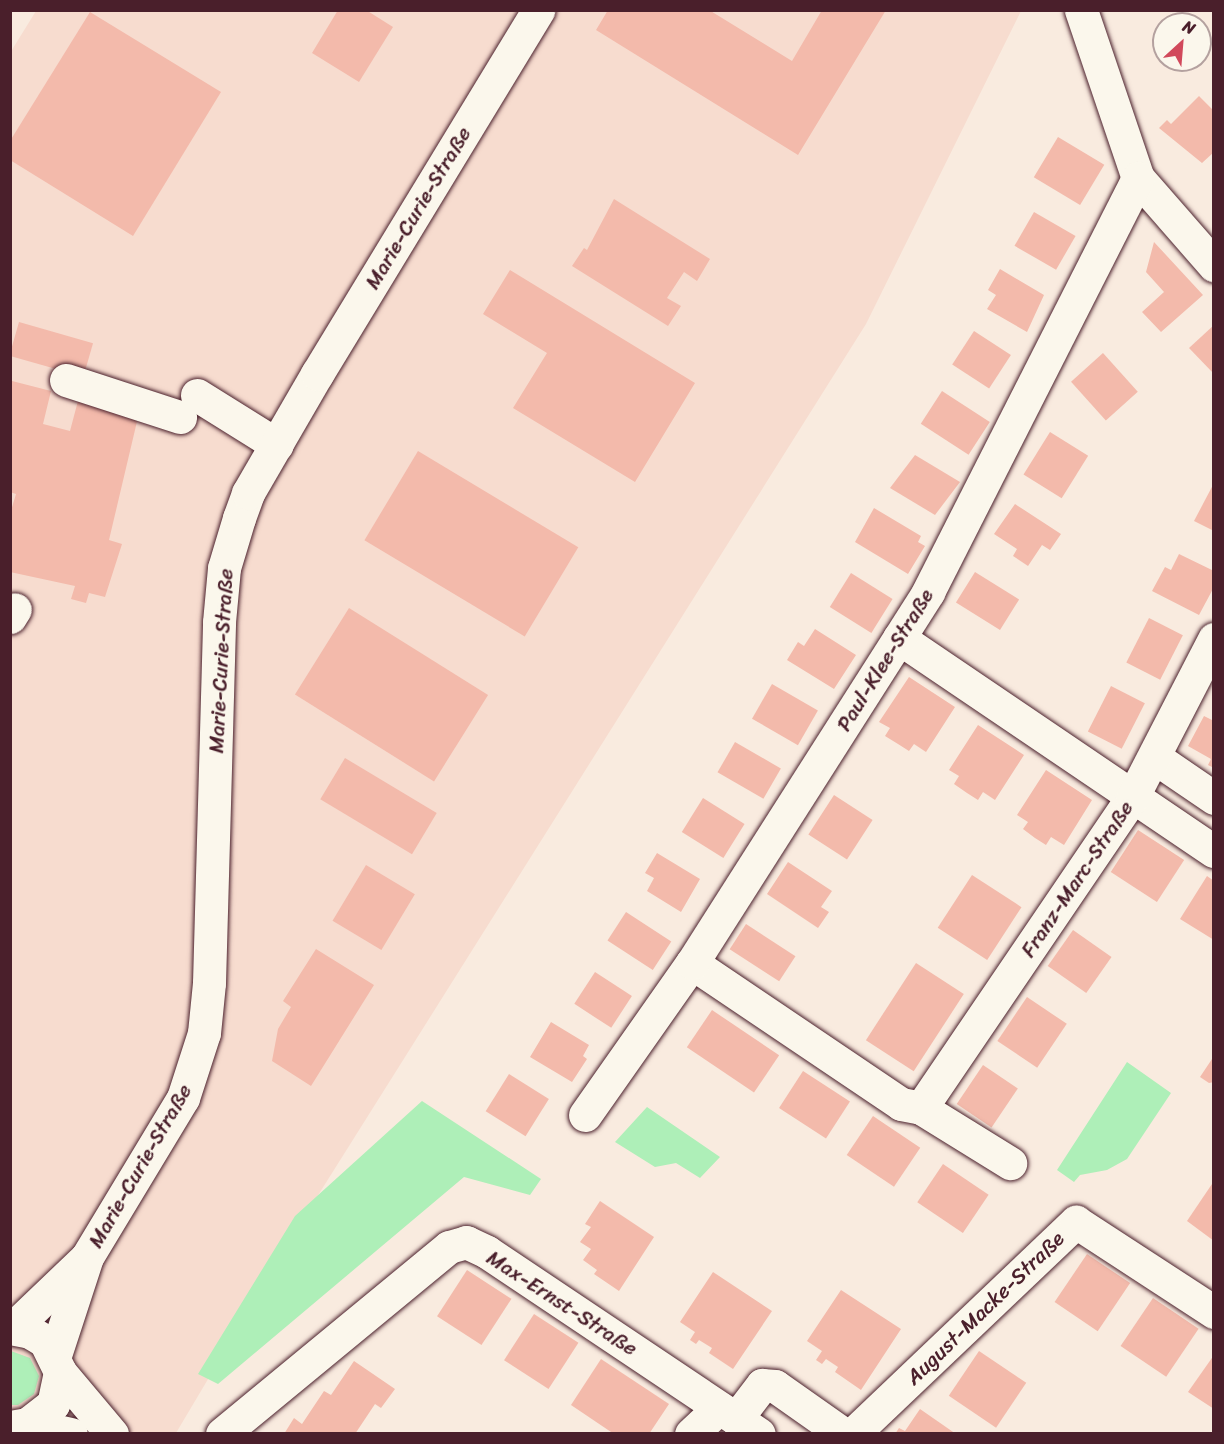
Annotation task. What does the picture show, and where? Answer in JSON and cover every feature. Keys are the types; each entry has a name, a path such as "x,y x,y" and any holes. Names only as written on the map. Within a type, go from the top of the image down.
{"street":[{"name":"Marie-Curie-Straße","path":"12,1328 87,1257 183,1098 204,1033 209,983 219,622 224,568 249,493 538,10"},
{"path":"1081,10 1138,178 1214,265"},
{"name":"Paul-Klee-Straße","path":"585,1115 692,963 928,592 1025,406 1138,178"},
{"path":"66,380 188,406 276,445"},
{"path":"899,638 1132,798 1214,851"},
{"name":"Franz-Marc-Straße","path":"921,1108 1132,798 1214,639"},
{"path":"1154,757 1214,798"},
{"path":"692,963 901,1104 921,1108 1010,1163"},
{"name":"August-Macke-Straße","path":"853,1434 1076,1222 1214,1312"},
{"name":"Max-Ernst-Straße","path":"222,1434 448,1247 466,1242 487,1252 738,1420"},
{"name":"Marie-Curie-Straße","path":"19,1425 53,1404 58,1364 87,1257"},
{"path":"12,1328 45,1341 58,1364 112,1434"},
{"path":"691,1434 738,1420 762,1385 775,1386 843,1434"},
{"path":"19,1425 71,1434"}],"shaded area":[{"path":"36,11 1021,11 866,324 305,1216 176,1433 11,1434 10,53"}],"green space":[{"path":"1127,1062 1171,1093 1127,1159 1107,1170 1080,1175 1074,1182 1057,1170"},
{"path":"422,1101 541,1179 530,1195 464,1177 218,1384 198,1374 295,1216"},
{"path":"647,1107 720,1157 700,1178 676,1163 655,1167 615,1142"},
{"path":"11,1351 30,1358 39,1376 34,1394 18,1405 11,1405"}],"building":[{"path":"338,10 366,10 393,27 359,82 312,53"},
{"path":"608,10 709,10 792,61 822,10 886,10 798,155 596,30"},
{"path":"90,12 221,92 133,236 10,160 10,141"},
{"path":"1199,96 1214,111 1214,152 1202,163 1159,128 1167,120 1171,124"},
{"path":"1058,137 1104,165 1080,205 1034,177"},
{"path":"614,199 710,259 697,281 684,272 667,298 681,306 668,326 572,266 584,248 587,250"},
{"path":"1034,212 1076,236 1056,270 1014,246"},
{"path":"1154,242 1203,295 1161,332 1142,312 1164,292 1146,272"},
{"path":"1000,269 1044,295 1027,332 987,309 996,295 988,290"},
{"path":"510,270 695,383 635,482 513,408 547,353 483,314"},
{"path":"19,322 93,343 83,377 10,356"},
{"path":"1214,325 1214,374 1189,348"},
{"path":"974,331 1011,355 989,389 952,365"},
{"path":"1103,353 1138,392 1106,420 1071,382"},
{"path":"12,381 51,391 43,424 70,431 79,397 139,413 109,540 122,544 105,597 89,593 86,603 71,599 75,586 10,572 10,514 16,494 10,492"},
{"path":"942,391 990,422 969,455 921,424"},
{"path":"1050,432 1088,456 1062,498 1024,474"},
{"path":"418,451 578,547 525,636 364,540"},
{"path":"915,455 960,482 935,515 890,488"},
{"path":"1214,483 1214,531 1194,521"},
{"path":"1015,504 1061,534 1050,550 1042,545 1028,566 1013,556 1017,549 994,534"},
{"path":"874,508 921,536 918,542 925,546 908,574 855,542"},
{"path":"1179,554 1214,571 1214,587 1199,615 1152,591 1165,567 1171,570"},
{"path":"975,572 1019,600 1000,630 956,603"},
{"path":"851,573 893,599 871,633 830,607"},
{"path":"349,608 488,695 434,781 295,695"},
{"path":"1149,618 1183,635 1160,680 1126,663"},
{"path":"815,629 856,655 834,689 787,660 798,642 804,646"},
{"path":"909,677 955,707 926,752 914,744 909,751 885,736 890,728 879,722"},
{"path":"772,684 818,710 798,745 752,719"},
{"path":"1111,686 1145,703 1122,749 1088,731"},
{"path":"1204,716 1214,721 1214,768 1208,765 1211,759 1188,746"},
{"path":"978,725 1024,755 995,800 983,792 978,800 967,793 954,784 959,776 949,770"},
{"path":"735,742 781,768 763,799 718,772"},
{"path":"345,758 437,813 412,854 320,799"},
{"path":"1046,770 1092,800 1064,845 1051,837 1046,845 1035,838 1023,829 1028,822 1017,815"},
{"path":"834,795 873,820 847,859 808,834"},
{"path":"703,798 745,824 723,858 682,832"},
{"path":"1138,830 1184,860 1157,902 1111,872"},
{"path":"657,853 700,879 681,912 647,891 654,878 645,873"},
{"path":"788,862 832,891 821,907 829,912 818,928 767,894"},
{"path":"366,865 415,894 381,950 333,921"},
{"path":"972,875 1021,907 987,960 938,928"},
{"path":"1207,876 1214,881 1214,940 1180,919"},
{"path":"626,912 671,941 653,970 607,941"},
{"path":"746,924 795,956 779,981 730,949"},
{"path":"1073,930 1112,957 1086,993 1048,966"},
{"path":"316,949 374,985 311,1086 272,1061 278,1029 291,1007 283,1001"},
{"path":"916,963 964,994 914,1071 866,1040"},
{"path":"595,972 632,996 611,1028 574,1004"},
{"path":"1027,997 1067,1024 1037,1068 997,1041"},
{"path":"712,1010 779,1055 754,1093 687,1047"},
{"path":"551,1022 589,1045 583,1056 587,1059 572,1082 530,1057"},
{"path":"1214,1056 1214,1082 1209,1083 1200,1077"},
{"path":"983,1065 1018,1088 992,1127 957,1104"},
{"path":"803,1071 850,1101 826,1138 779,1108"},
{"path":"509,1074 549,1099 526,1136 486,1111"},
{"path":"873,1116 920,1148 894,1187 847,1155"},
{"path":"943,1164 989,1195 963,1233 917,1202"},
{"path":"1214,1181 1214,1241 1187,1221"},
{"path":"600,1201 654,1237 619,1291 594,1274 597,1270 583,1260 591,1249 580,1242 591,1227 585,1224"},
{"path":"1087,1254 1130,1283 1098,1331 1055,1302"},
{"path":"467,1270 511,1299 481,1345 437,1316"},
{"path":"713,1272 772,1311 733,1369 709,1353 712,1348 699,1340 696,1344 690,1340 695,1332 680,1322"},
{"path":"841,1290 901,1329 861,1390 835,1372 838,1367 826,1359 822,1364 816,1360 822,1351 807,1341"},
{"path":"1153,1298 1199,1329 1166,1377 1121,1346"},
{"path":"534,1314 578,1343 548,1389 504,1360"},
{"path":"979,1351 1026,1383 996,1428 949,1396"},
{"path":"1214,1355 1214,1409 1188,1392"},
{"path":"601,1359 669,1404 649,1434 614,1434 571,1405"},
{"path":"354,1361 395,1389 381,1408 375,1404 355,1434 284,1434 294,1418 302,1424 324,1391 331,1395"},
{"path":"920,1409 956,1434 895,1434 899,1428 905,1431"}]}
